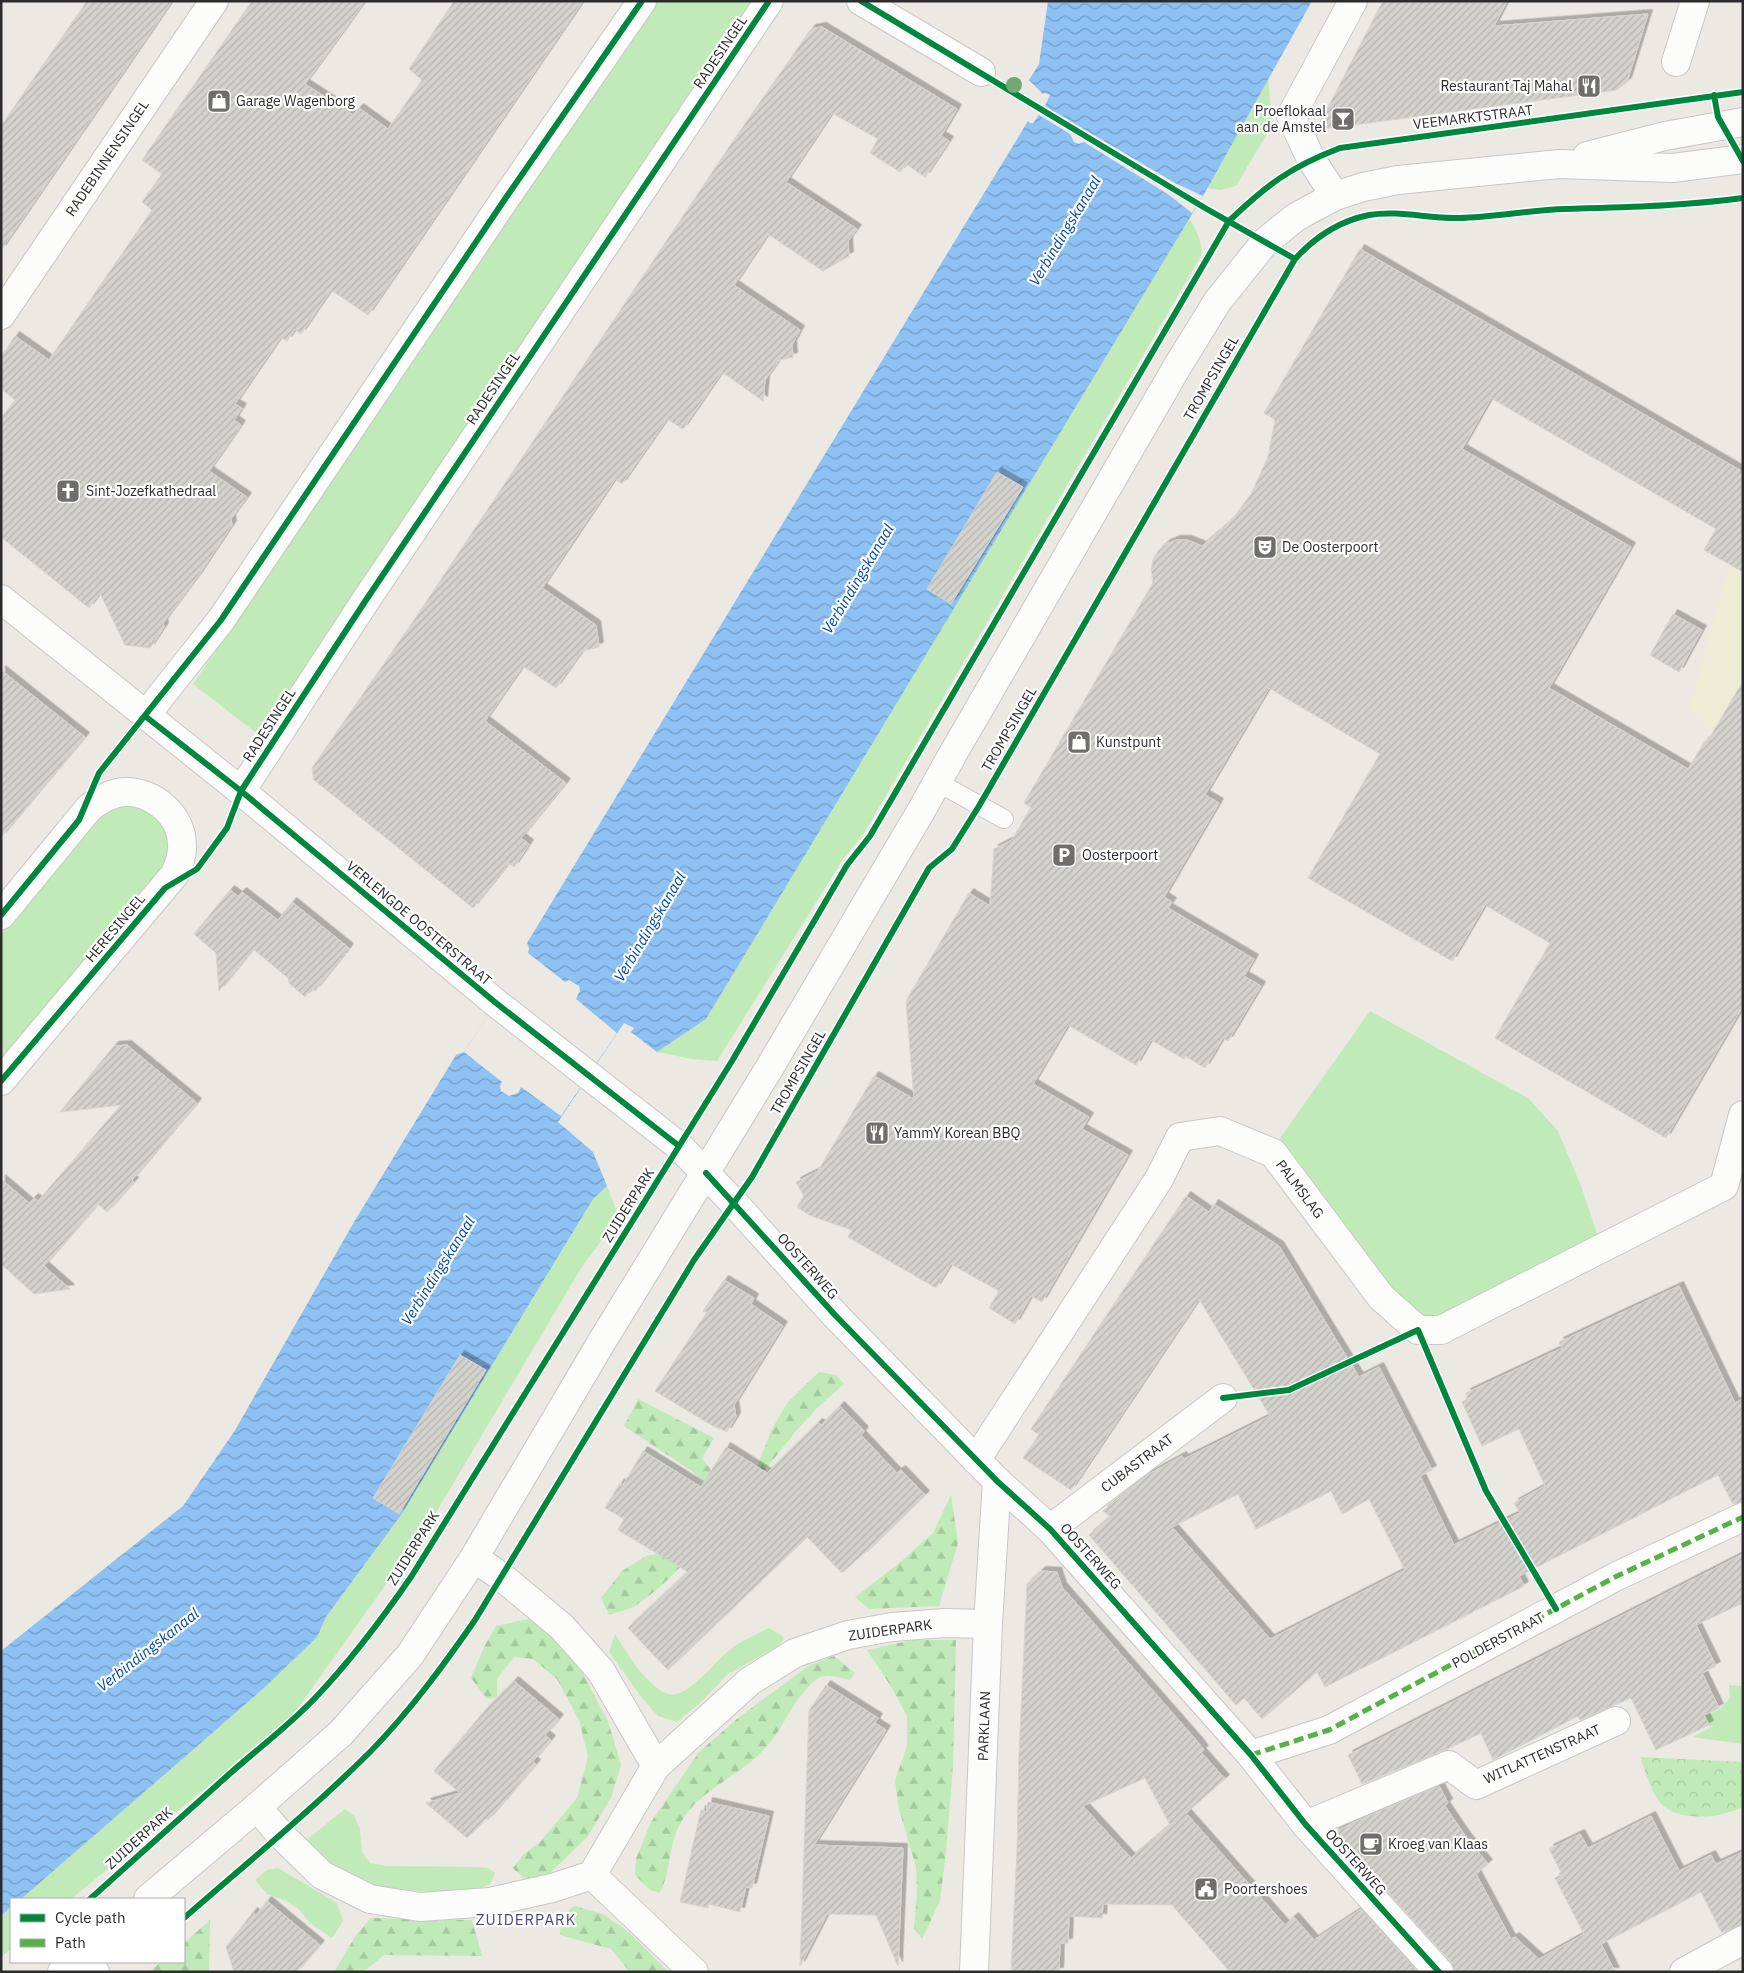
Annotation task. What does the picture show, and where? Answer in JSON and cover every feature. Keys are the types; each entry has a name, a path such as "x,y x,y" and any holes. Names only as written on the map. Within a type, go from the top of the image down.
{"street":[{"name":"RADEBINNENSINGEL","path":"1,315 214,1"},
{"path":"145,716 221,620 494,215 642,1"},
{"name":"RADESINGEL","path":"241,791 369,594 769,1"},
{"path":"861,1 980,72"},
{"path":"1353,1 1291,116 1311,159 1335,196 1363,187 1398,180 1559,164 1673,168 1743,159"},
{"path":"1676,62 1695,1"},
{"path":"1559,164 1665,136 1743,122"},
{"name":"TROMPSINGEL","path":"706,1173 770,1067 1172,376 1217,302 1265,242 1296,217 1335,196"},
{"name":"VERLENGDE OOSTERSTRAAT","path":"1,599 241,791 496,1003 679,1146 706,1173"},
{"name":"HERESINGEL","path":"1,915 78,820 89,808 102,799 117,793 133,792 148,796 162,804 180,829 182,844 181,860 175,874 1,1081"},
{"name":"PALMSLAG","path":"976,1460 1159,1179 1180,1137 1220,1131 1273,1153 1381,1297 1418,1330 1441,1330 1733,1182 1743,1114"},
{"path":"149,1898 341,1733 410,1655 474,1558 601,1343 706,1173"},
{"name":"OOSTERWEG","path":"706,1173 835,1315 997,1481 1050,1528 1251,1756 1306,1825 1439,1972"},
{"name":"CUBASTRAAT","path":"1050,1528 1223,1398"},
{"name":"PARKLAAN","path":"974,1972 988,1624 997,1481"},
{"name":"POLDERSTRAAT","path":"1251,1756 1329,1730 1617,1576 1743,1517"},
{"path":"474,1558 502,1577 562,1627 601,1671 656,1766"},
{"name":"ZUIDERPARK","path":"592,1875 656,1766 750,1681 794,1653 848,1635 892,1627 944,1623 988,1624"},
{"name":"WITLATTENSTRAAT","path":"1306,1825 1449,1765 1476,1784 1616,1720"},
{"path":"257,1807 280,1834 322,1875 370,1899 420,1908 490,1902 552,1888 592,1875 694,1972"},
{"path":"1684,1972 1743,1940"},
{"path":"62,1972 73,1963"}],"lane":[{"path":"937,782 1004,819"}],"shaded area":[{"path":"1743,515 1743,770 1690,706"}],"green space":[{"path":"655,1 751,1 742,21 259,735 193,684"},
{"path":"1268,78 1272,125 1236,186 1220,190 1207,188"},
{"path":"1189,218 1200,241 1201,256 864,833 843,859 717,1061 692,1059 657,1052 706,1019"},
{"path":"119,802 141,807 160,821 168,832 172,845 165,868 1,1066 1,934 100,812"},
{"path":"1370,1011 1528,1098 1558,1131 1581,1186 1602,1248 1418,1342 1292,1153 1278,1141"},
{"path":"607,1186 619,1217 581,1268 431,1521 290,1719 72,1898 22,1898 263,1689 317,1637 326,1617 401,1515 593,1199"},
{"path":"819,1372 836,1375 844,1384 818,1407 796,1431 715,1533 659,1588 634,1607 609,1615 601,1598 622,1571 646,1556 669,1551 715,1492 693,1472 624,1426 638,1399 714,1438 702,1458 719,1481 757,1467 772,1429 788,1402"},
{"path":"951,1495 958,1543 939,1606 869,1609 855,1597 897,1565 933,1533"},
{"path":"528,1619 549,1632 582,1672 608,1721 621,1765 611,1798 588,1836 548,1875 527,1882 513,1868 524,1854 540,1842 577,1798 588,1757 579,1720 557,1679 533,1659 514,1657 497,1679 497,1697 487,1699 471,1678 484,1647 496,1626"},
{"path":"769,1628 784,1637 780,1645 728,1674 701,1702 677,1722 658,1716 642,1698 609,1652 615,1634 631,1659 652,1684 668,1694 675,1694 683,1691 701,1678 732,1648"},
{"path":"912,1640 956,1640 953,1766 946,1852 940,1901 922,1939 914,1928 917,1893 916,1867 899,1809 895,1781 907,1746 907,1716 892,1688 867,1650"},
{"path":"834,1656 855,1673 850,1680 829,1676 817,1679 796,1702 773,1738 757,1757 698,1801 688,1812 676,1832 664,1885 660,1893 649,1889 635,1875 636,1859 651,1822 699,1752 738,1718 810,1665"},
{"path":"1729,1685 1743,1686 1743,1744 1692,1737 1710,1728 1705,1716 1720,1709 1730,1698"},
{"path":"1640,1757 1743,1762 1743,1807 1722,1814 1697,1817 1673,1812 1656,1797"},
{"path":"345,1809 354,1816 360,1829 362,1852 370,1863 387,1866 488,1868 495,1873 490,1884 467,1894 451,1894 365,1886 340,1877 305,1841"},
{"path":"278,1868 337,1903 343,1921 332,1938 310,1923 298,1908 284,1900 267,1894 255,1880 267,1870"},
{"path":"574,1906 603,1914 630,1933 668,1972 630,1972 611,1949 560,1935 561,1918"},
{"path":"10,1908 10,1950 1,1957 1,1916"},
{"path":"371,1918 472,1920 482,1956 384,1955 363,1972 334,1972 356,1935"},
{"path":"210,1920 209,1972 149,1972 160,1963 185,1963 185,1942"}],"water":[{"name":"Verbindingskanaal","path":"1048,1 1312,1 1203,196 706,1019 657,1052 631,1032 634,1028 624,1023 558,1122 593,1152 607,1186 593,1199 401,1515 326,1617 317,1637 263,1689 22,1898 10,1898 10,1908 1,1916 1,1651 183,1506 234,1432 354,1222 456,1055 464,1052 528,954 529,948 527,943 1028,121 1033,123 1050,95 1043,94 1029,80 1039,64"}],"pier":[{"path":"1045,93 1050,95 1045,106 1175,183 1203,196 1192,213 1169,195 1084,142 1079,144 1074,142 1070,134 1039,115 1033,123 1030,123 1028,118 1032,121 1047,97 1047,95 1042,96"},
{"path":"528,953 565,982 569,980 579,986 580,991 576,999 617,1033 561,1116 521,1087 518,1093 509,1096 501,1091 500,1086 502,1082 464,1052"}],"building":[{"path":"87,1 172,1 1,250 1,126"},
{"path":"252,1 365,1 305,84 353,115 359,108 388,129 422,80 409,69 454,1 583,1 368,315 331,290 301,334 295,329 287,341 281,337 235,404 242,408 234,420 241,425 209,471 247,497 231,519 232,525 198,576 163,623 164,627 150,648 125,645 100,593 89,608 1,537 1,418 15,400 1,389 1,357 15,336 49,360 152,210 142,202 162,174 142,160"},
{"path":"1383,1 1507,1 1494,26 1648,14 1627,82 1617,90 1316,130"},
{"path":"822,27 957,109 941,136 949,141 925,177 906,164 900,172 870,153 878,139 832,113 786,182 857,229 848,241 849,256 823,271 768,234 734,285 800,330 792,345 793,357 779,360 765,380 763,401 722,372 683,429 667,419 622,484 615,479 542,588 596,625 599,647 582,651 556,688 523,666 485,721 566,783 521,838 529,844 514,867 509,863 473,908 314,780 312,768 414,620 731,144 811,29"},
{"path":"1360,249 1743,472 1743,572 1704,550 1716,529 1491,398 1462,449 1631,547 1549,688 1688,769 1705,741 1707,742 1743,681 1743,1006 1666,1138 1495,1038 1550,943 1485,905 1452,961 1308,878 1380,754 1269,688 1205,795 1219,803 1164,897 1172,902 1168,908 1254,959 1244,976 1261,986 1228,1041 1223,1038 1205,1068 1185,1056 1184,1059 1151,1040 1136,1065 1068,1025 1033,1084 1089,1117 1082,1129 1128,1155 1042,1302 1031,1296 1015,1324 989,1308 999,1291 951,1264 936,1288 848,1237 852,1230 811,1216 797,1207 804,1196 796,1182 818,1171 874,1076 914,1099 906,1001 969,893 990,906 994,849 1012,840 1031,807 1024,803 1153,583 1151,570 1153,560 1158,551 1166,544 1176,540 1187,540 1202,546 1231,521 1251,494 1268,457 1275,420 1264,413"},
{"path":"997,472 1023,487 951,604 927,589"},
{"path":"1673,614 1702,630 1679,672 1650,655"},
{"path":"1,670 85,737 1,837"},
{"path":"230,890 238,896 242,892 278,920 292,902 349,948 315,991 312,988 305,997 289,983 288,978 253,949 219,991 216,953 194,934"},
{"path":"127,1045 197,1103 132,1180 134,1182 107,1212 98,1204 44,1266 70,1289 34,1294 1,1264 1,1179 29,1203 34,1198 38,1201 121,1105 60,1112 114,1046"},
{"path":"1186,1196 1209,1212 1214,1204 1279,1246 1359,1377 1379,1367 1432,1470 1420,1476 1454,1545 1520,1513 1514,1503 1545,1486 1519,1429 1482,1446 1462,1402 1468,1398 1466,1393 1562,1348 1559,1342 1679,1286 1735,1403 1743,1399 1743,1502 1733,1504 1718,1475 1519,1576 1524,1586 1325,1687 1317,1672 1262,1719 1244,1698 1236,1705 1089,1535 1111,1517 1103,1511 1149,1474 1182,1456 1184,1459 1270,1416 1199,1299 1071,1490 1023,1458 1039,1435 1031,1429","holes":["1331,1491 1342,1514 1369,1499 1405,1570 1270,1639 1172,1527 1238,1494 1256,1529"]},
{"path":"724,1280 754,1298 751,1304 783,1326 734,1405 736,1417 727,1432 713,1426 655,1391 707,1312 703,1311"},
{"path":"460,1355 486,1370 399,1514 373,1498"},
{"path":"840,1406 864,1431 861,1435 897,1473 901,1470 925,1495 867,1552 842,1573 807,1537 668,1670 628,1628 688,1572 618,1530 624,1519 605,1508 620,1483 623,1485 643,1451 701,1487 726,1447 767,1473 818,1423 821,1425"},
{"path":"1743,1554 1743,1603 1696,1625 1716,1666 1702,1673 1719,1708 1704,1715 1709,1725 1656,1750 1631,1698 1580,1720 1578,1716 1493,1760 1481,1733 1362,1784 1348,1755"},
{"path":"1041,1571 1057,1572 1062,1587 1204,1750 1201,1752 1225,1779 1186,1813 1285,1925 1294,1917 1314,1940 1361,1909 1418,1972 1230,1972 1172,1905 1103,1904 1102,1918 1069,1916 1068,1943 1060,1943 1059,1972 1011,1972 1027,1584","holes":["1145,1778 1170,1825 1131,1858 1083,1806"]},
{"path":"514,1681 559,1719 545,1735 551,1740 533,1761 536,1764 488,1820 486,1818 467,1838 426,1803 460,1793 434,1771 487,1708"},
{"path":"826,1685 878,1718 875,1723 886,1730 814,1845 903,1848 898,1966 876,1915 827,1914 800,1966 809,1711"},
{"path":"1439,1786 1448,1803 1445,1806 1466,1837 1488,1864 1476,1874 1511,1939 1515,1937 1539,1959 1584,1934 1555,1878 1562,1874 1549,1849 1580,1834 1588,1848 1651,1816 1679,1871 1711,1855 1716,1864 1743,1852 1743,1924 1722,1933 1701,1892 1601,1944 1615,1972 1454,1972 1451,1962 1334,1833 1352,1823"},
{"path":"708,1802 769,1816 752,1888 746,1887 740,1912 709,1904 708,1908 680,1902 701,1810 706,1812"},
{"path":"267,1901 320,1945 296,1972 234,1972 226,1947 253,1912 256,1915"}],"marked path":[{"path":"1251,1755 1329,1730 1617,1576 1743,1517"}],"cycle path":[{"path":"1,915 79,820 99,773 221,620 505,199 642,1"},
{"path":"1,1081 165,888 197,869 227,828 241,791 364,603 769,1"},
{"path":"861,1 1205,208 1295,259"},
{"name":"VEEMARKTSTRAAT","path":"91,1898 306,1707 354,1653 411,1577 732,1061 847,865 870,836 1229,221 1255,197 1280,178 1307,162 1340,148 1743,92"},
{"path":"1714,95 1718,117 1743,161"},
{"path":"185,1917 303,1815 371,1751 426,1688 475,1620 694,1260 752,1177 929,868 952,849 979,806 1295,259 1328,231 1348,221 1369,215 1392,213 1459,218 1743,198"},
{"path":"145,716 241,791 496,1003 679,1146"},
{"path":"706,1173 835,1315 997,1481 1050,1529 1251,1755 1306,1825 1439,1972"},
{"path":"1223,1398 1289,1390 1418,1330 1486,1491 1556,1609"}],"place":[{"name":"Restaurant Taj Mahal","path":"1589,86"},
{"name":"Garage Wagenborg","path":"219,101"},
{"name":"Proeflokaal aan de Amstel","path":"1343,119"},
{"name":"Sint-Jozefkathedraal","path":"68,491"},
{"name":"De Oosterpoort","path":"1265,547"},
{"name":"Kunstpunt","path":"1079,742"},
{"name":"Oosterpoort","path":"1064,855"},
{"name":"YammY Korean BBQ","path":"877,1133"},
{"name":"Kroeg van Klaas","path":"1371,1844"},
{"name":"Poortershoes","path":"1206,1889"}],"district":[{"name":"ZUIDERPARK","path":"526,1920"}]}
